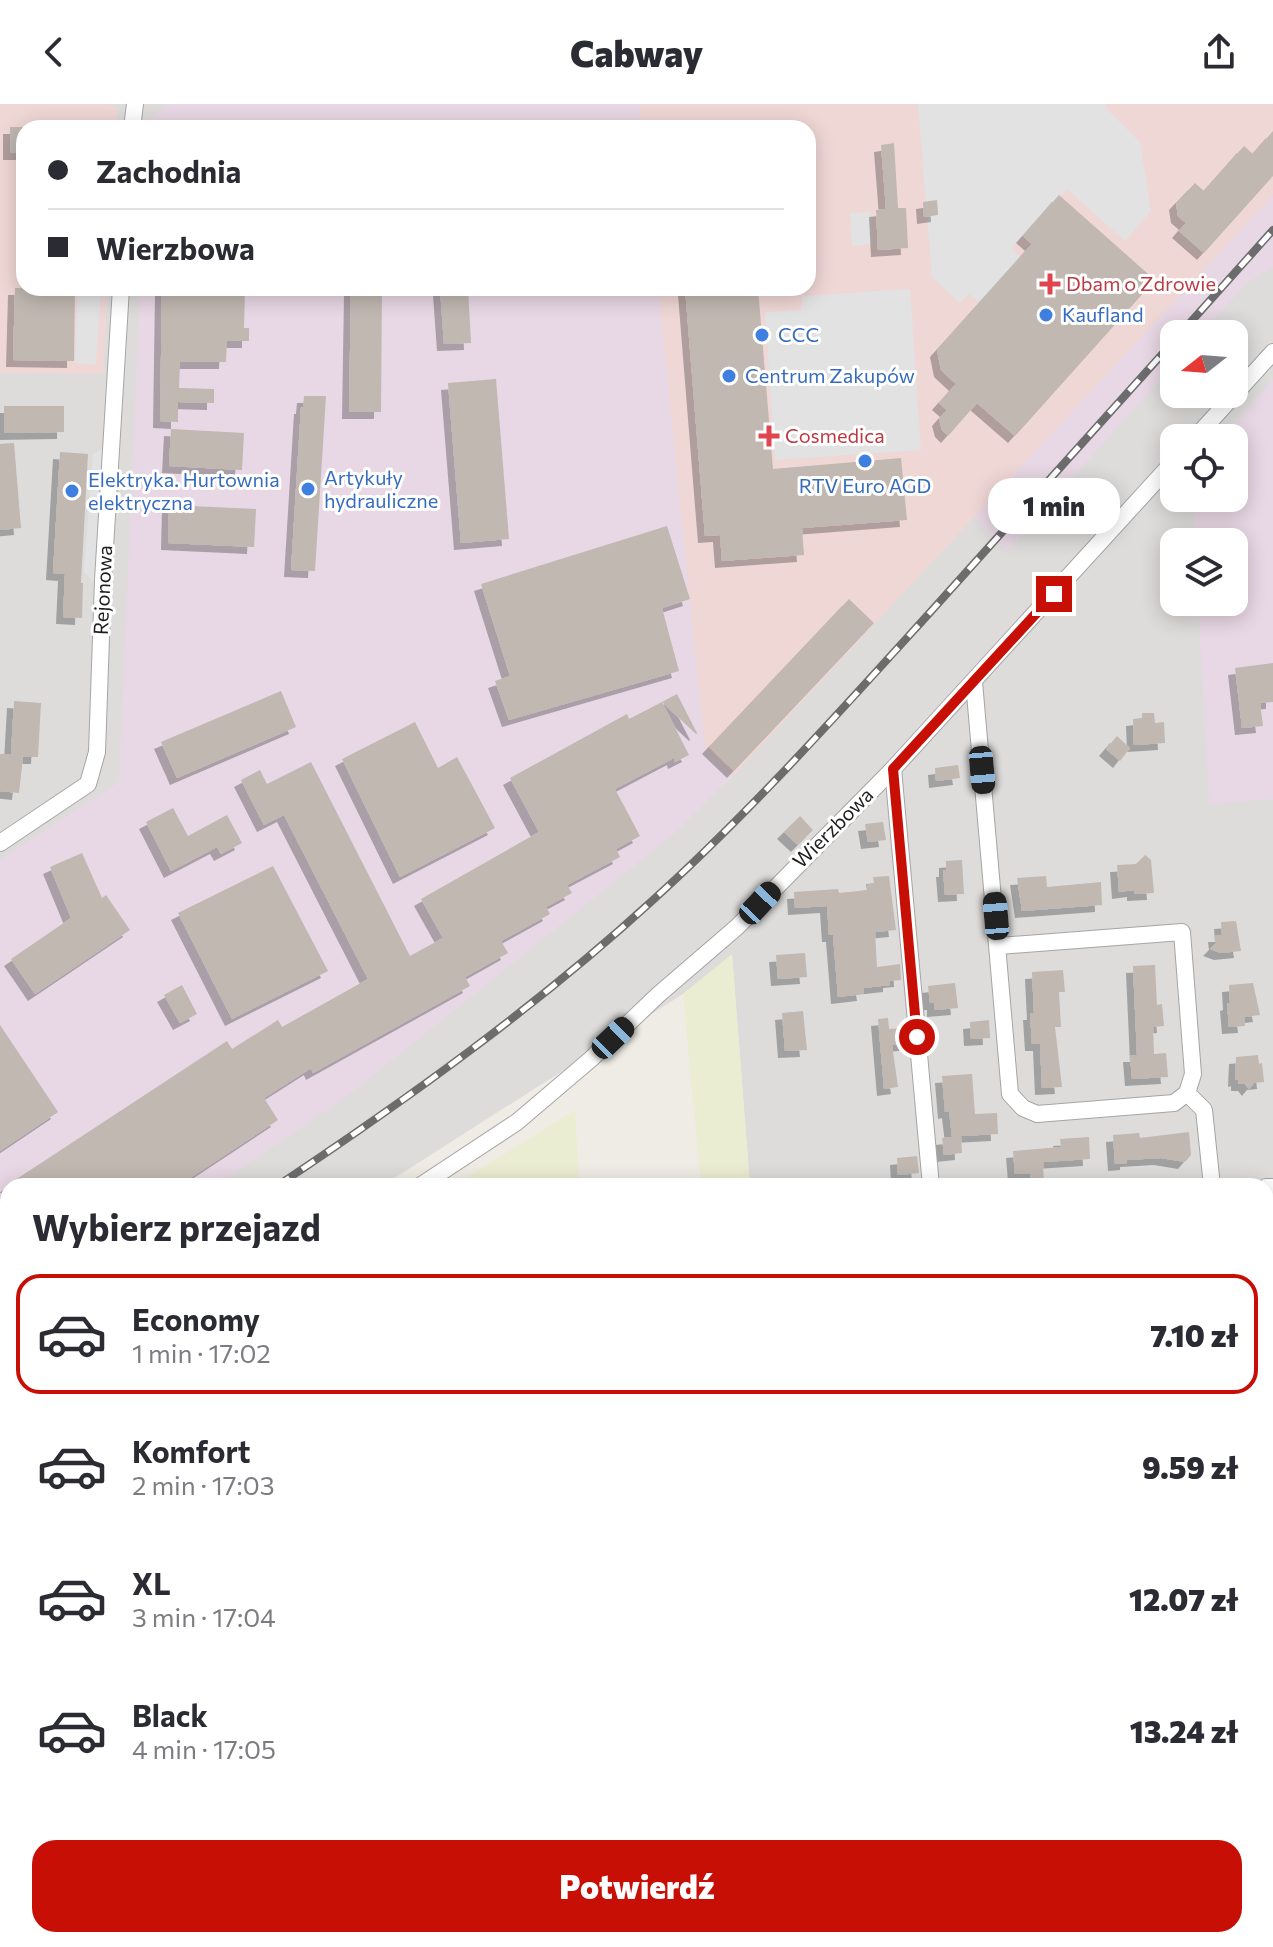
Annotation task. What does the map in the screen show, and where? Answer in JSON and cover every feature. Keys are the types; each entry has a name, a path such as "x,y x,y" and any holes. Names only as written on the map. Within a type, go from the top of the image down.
{"street":[{"name":"Rejonowa","path":"0,843 88,784 97,752 103,580 121,296"},
{"path":"1208,424 1273,352"},
{"name":"Wierzbowa","path":"432,1178 517,1122 737,927 893,769 1160,476"},
{"path":"974,682 1010,1094 1023,1108 1037,1114 1174,1103 1187,1093 1193,1074 1182,932 999,946"},
{"path":"893,769 930,1178"},
{"path":"1187,1093 1204,1110 1211,1178"}],"shaded area":[{"path":"0,104 1273,104 1273,1178 749,1178 732,955 683,994 395,1178 0,1178"},
{"path":"0,104 109,104 118,109 117,120 16,120 16,296 108,296 103,374 0,373"},
{"path":"170,104 639,104 641,120 148,120"},
{"path":"639,104 1273,104 1273,196 733,776 705,748 659,296 816,296 816,120 641,120"},
{"path":"918,104 1106,104 1106,108 1140,142 1151,211 1125,241 1067,189 1012,248 1021,259 980,303 969,294 960,303 932,277"},
{"path":"1273,196 1273,267 1247,283 1214,320 1160,320 1160,380 1007,551 974,517"},
{"path":"871,212 873,244 852,246 850,213"},
{"path":"910,289 921,450 775,460 765,312 802,310 802,296"},
{"path":"78,296 100,296 96,365 75,363"},
{"path":"140,296 659,296 705,748 733,776 675,833 345,1098 226,1178 0,1178 0,860 119,782"},
{"path":"1273,379 1273,799 1209,804 1199,616 1248,616 1248,528 1194,528 1194,512 1248,512 1248,424 1235,424"},
{"path":"105,448 95,583 84,572 93,454"}],"green space":[{"path":"732,954 749,1178 700,1178 683,994"},
{"path":"575,1110 579,1178 466,1178"}],"building":[{"path":"10,127 16,127 16,153 10,153"},
{"path":"1273,131 1273,176 1204,253 1179,231 1186,223 1178,216 1176,203 1195,183 1204,191 1244,146 1253,154"},
{"path":"894,143 898,208 906,208 908,248 878,250 876,210 886,209 881,145"},
{"name":"Kaufland","path":"1059,195 1155,280 1015,436 977,403 948,436 942,430 939,419 947,410 939,403 956,384 941,370 937,350 1032,244 1023,236"},
{"path":"937,200 938,215 924,217 923,202"},
{"path":"15,288 16,296 75,296 74,361 13,360"},
{"path":"162,296 245,296 244,328 249,328 249,341 227,341 226,362 180,362 179,388 214,389 214,403 178,402 178,422 160,421"},
{"path":"351,296 382,296 381,412 349,412"},
{"path":"441,296 468,296 471,343 444,344"},
{"path":"686,296 759,296 773,469 901,458 907,520 802,528 804,555 722,561 720,535 705,536"},
{"path":"496,379 509,539 461,543 448,383"},
{"name":"Artykuły hydrauliczne","path":"304,396 326,396 315,571 291,570"},
{"path":"4,406 64,406 64,432 4,433"},
{"path":"171,429 244,433 242,470 169,466"},
{"path":"14,443 21,528 0,530 0,444"},
{"path":"60,452 88,454 82,618 63,617 65,574 53,573"},
{"path":"169,505 256,509 254,547 168,543"},
{"path":"667,526 690,599 662,608 679,671 509,720 495,681 510,676 481,584"},
{"path":"849,599 874,623 734,771 709,747"},
{"path":"1273,663 1273,702 1260,703 1263,726 1242,728 1235,668"},
{"path":"281,691 296,727 177,778 161,742"},
{"path":"677,694 697,733 696,734 662,702"},
{"path":"14,701 41,703 38,757 23,757 19,793 0,791 0,754 11,754"},
{"path":"662,702 689,755 675,762 674,758 615,789 640,836 616,849 620,857 567,885 572,893 546,907 550,914 501,941 508,953 465,977 470,986 313,1073 311,1068 264,1098 278,1120 190,1178 18,1178 227,1041 232,1049 278,1020 282,1027 368,979 284,815 264,825 241,780 260,770 267,784 311,762 410,956 443,938 421,899 539,832 510,778 627,714 629,719"},
{"path":"1142,713 1154,713 1155,723 1164,722 1165,743 1134,745 1133,719 1142,718"},
{"path":"415,722 438,768 457,757 495,828 400,877 342,759"},
{"path":"1117,736 1130,748 1120,761 1106,749"},
{"path":"958,765 960,778 936,781 935,768"},
{"path":"173,808 188,836 227,815 242,843 221,854 217,847 171,871 146,822"},
{"path":"800,816 813,830 798,845 784,832"},
{"path":"883,822 886,840 868,842 865,824"},
{"path":"82,853 102,898 106,895 130,930 35,994 11,959 71,918 50,867"},
{"path":"1145,855 1151,860 1154,893 1134,894 1134,890 1119,892 1117,865 1136,864"},
{"path":"962,860 964,894 945,895 943,870 946,870 946,861"},
{"path":"273,866 328,971 232,1019 178,913"},
{"path":"889,876 896,930 875,932 877,967 900,964 901,980 890,981 890,985 863,988 864,994 838,997 833,935 829,935 827,906 795,908 794,892 868,890 867,884 874,883 873,877"},
{"path":"1046,876 1047,887 1101,882 1102,905 1022,911 1017,878"},
{"path":"1236,921 1241,951 1221,953 1210,949 1216,943 1215,935 1222,935 1221,922"},
{"path":"805,953 807,977 778,979 776,955"},
{"path":"1155,965 1157,1005 1162,1004 1164,1026 1153,1027 1154,1054 1166,1053 1168,1077 1132,1079 1130,1055 1137,1055 1133,966"},
{"path":"1063,970 1065,992 1059,992 1061,1027 1055,1027 1062,1087 1042,1088 1040,1044 1032,1044 1032,972"},
{"path":"955,983 958,1008 934,1010 928,986"},
{"path":"1253,983 1260,1015 1244,1017 1245,1026 1229,1027 1229,985"},
{"path":"182,985 197,1014 180,1023 164,995"},
{"path":"803,1011 807,1050 785,1051 782,1013"},
{"path":"888,1018 889,1029 906,1028 906,1044 892,1045 898,1087 884,1089 878,1019"},
{"path":"989,1020 990,1038 971,1039 970,1022"},
{"path":"0,1025 58,1112 0,1151"},
{"path":"1258,1055 1264,1082 1254,1083 1249,1089 1245,1084 1238,1084 1238,1079 1235,1080 1236,1057"},
{"path":"972,1074 975,1114 997,1113 998,1134 961,1136 962,1153 944,1155 942,1138 952,1137 949,1111 945,1112 942,1076"},
{"path":"1189,1132 1191,1155 1185,1162 1161,1158 1127,1160 1127,1163 1115,1164 1113,1135 1139,1133 1140,1138"},
{"path":"1089,1137 1090,1159 1043,1162 1044,1178 1030,1178 1030,1173 1015,1174 1013,1151 1061,1147 1060,1139"},
{"path":"917,1156 919,1173 898,1175 897,1158"}],"railway":[{"path":"1193,320 1273,230"},
{"path":"289,1178 423,1085 517,1014 609,939 689,867 826,727 1160,357"}],"place":[{"name":"Dbam o Zdrowie","path":"1050,284"},
{"name":"Kaufland","path":"1046,315"},
{"name":"CCC","path":"762,335"},
{"name":"Centrum Zakupów","path":"729,376"},
{"name":"Cosmedica","path":"769,436"},
{"name":"RTV Euro AGD","path":"865,461"},
{"name":"Artykuły hydrauliczne","path":"308,489"},
{"name":"Elektryka. Hurtownia elektryczna","path":"72,491"}],"route":[{"path":"917,1037 893,769 1054,594"}]}
